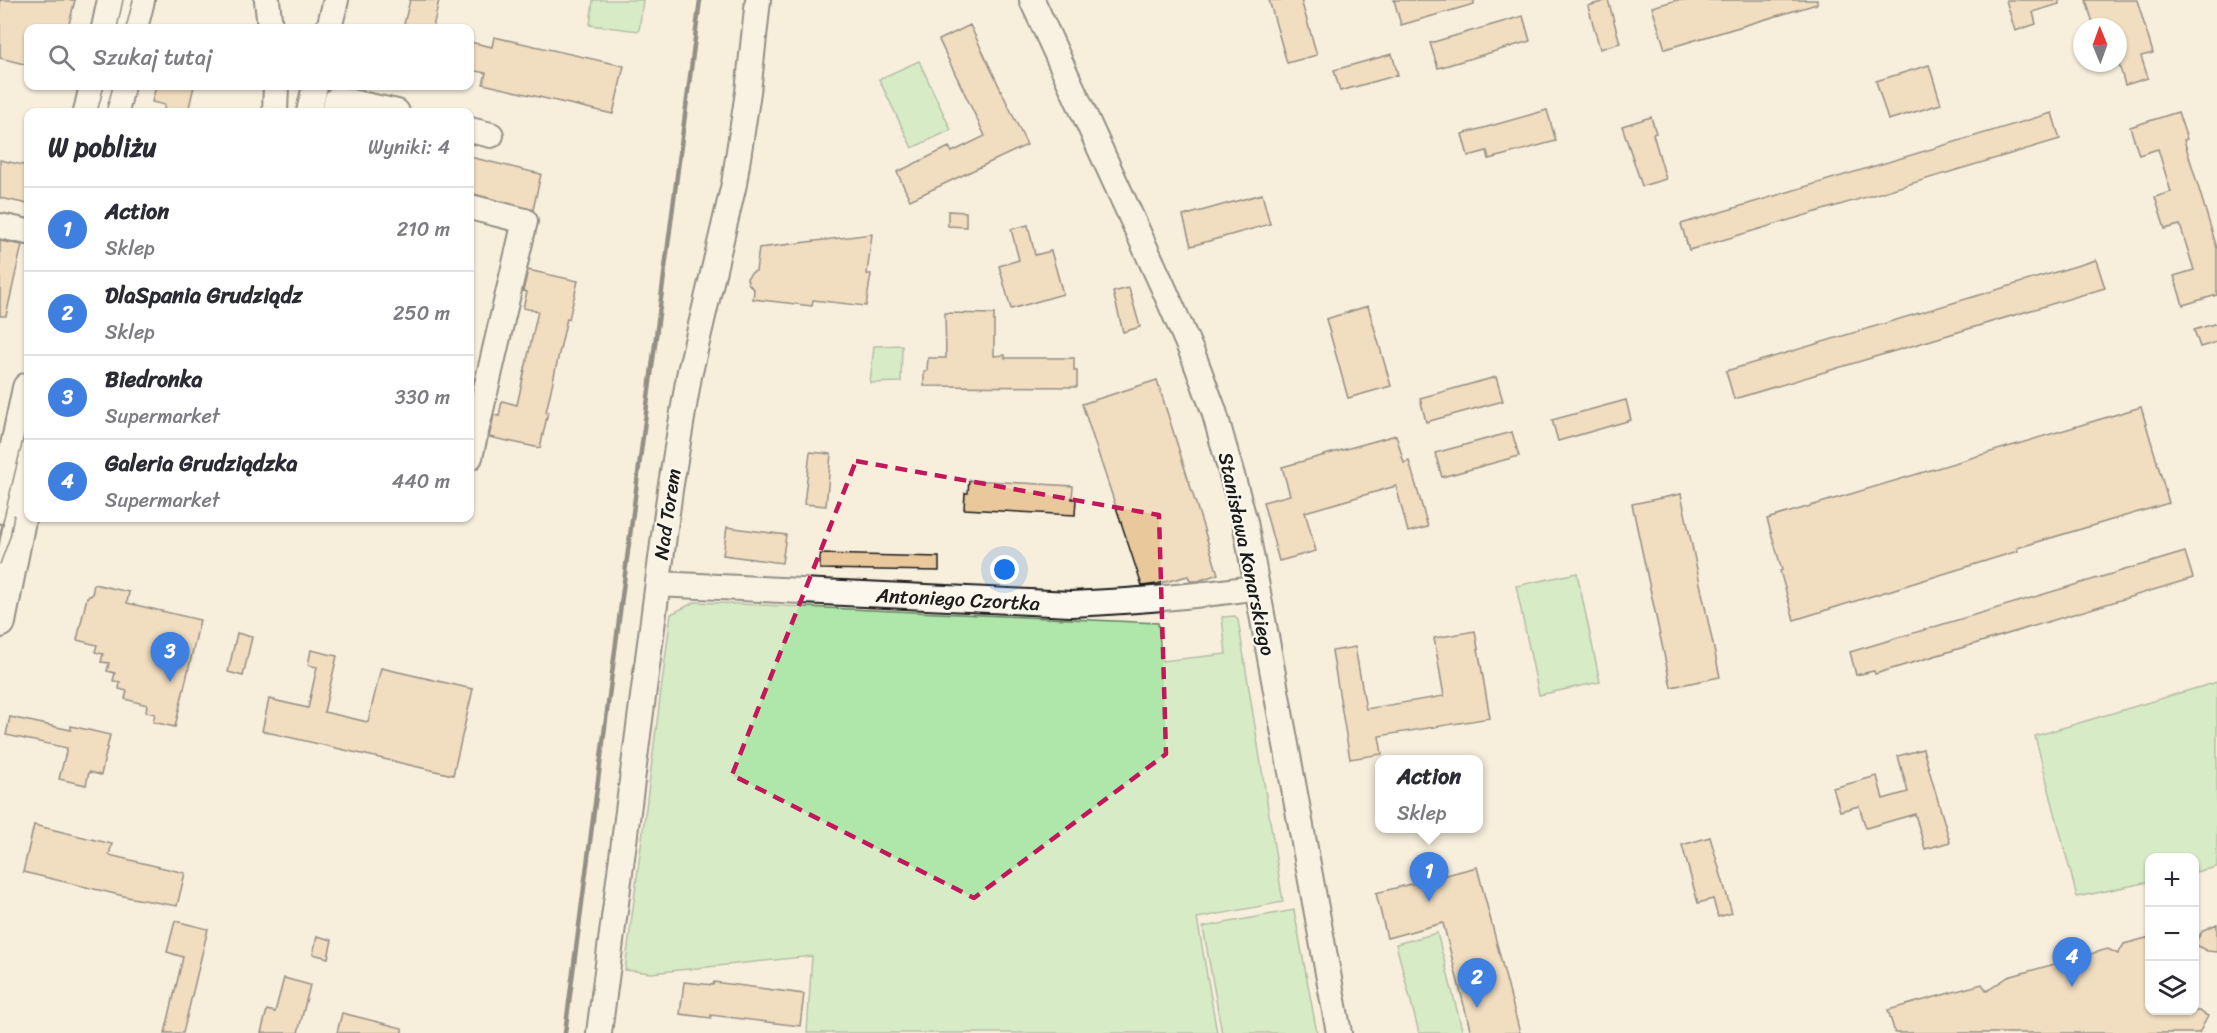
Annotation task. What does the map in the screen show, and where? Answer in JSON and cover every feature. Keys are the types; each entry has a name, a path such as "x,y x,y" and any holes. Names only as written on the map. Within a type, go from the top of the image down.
{"main road":[{"path":"108,24 113,0"},
{"path":"133,24 139,0"},
{"path":"90,108 94,90"},
{"path":"114,108 118,90"},
{"path":"0,520 24,407"},
{"path":"0,622 24,499"}],"street":[{"path":"267,0 270,24"},
{"path":"330,24 336,0"},
{"name":"Nad Torem","path":"599,1033 670,490 688,376 734,184 748,92 758,0"},
{"name":"Stanisława Konarskiego","path":"1032,0 1195,360 1214,411 1245,522 1339,1033"},
{"path":"275,108 276,90"},
{"path":"310,108 314,90"},
{"path":"335,108 337,99 379,108"},
{"path":"474,208 525,221 474,440"},
{"path":"0,226 24,231"},
{"name":"Antoniego Czortka","path":"658,584 1071,604 1231,592 1257,587"}],"highlighted area":[{"path":"856,461 1159,515 1166,754 974,898 732,775"}],"green space":[{"path":"593,0 643,0 639,31 590,25"},
{"path":"919,61 951,130 912,148 879,79"},
{"path":"902,345 901,382 870,383 874,346"},
{"path":"1577,573 1600,682 1539,695 1516,586"},
{"path":"695,602 1158,623 1162,661 1226,654 1222,617 1235,616 1238,620 1283,902 1197,918 1217,1033 807,1033 812,956 651,973 625,970 671,614"},
{"path":"2217,682 2217,867 2199,871 2199,853 2145,853 2145,883 2077,897 2035,736"},
{"path":"1294,910 1317,1033 1222,1033 1203,927"},
{"path":"1437,933 1463,1033 1419,1033 1396,944"}],"building":[{"path":"0,0 75,0 69,24 24,24 24,64 0,58"},
{"path":"410,0 439,0 434,24 404,24"},
{"path":"1269,0 1301,0 1317,55 1287,63"},
{"path":"1394,0 1474,0 1474,4 1401,25"},
{"path":"1608,0 1620,43 1600,49 1588,6"},
{"path":"1677,0 1817,0 1817,4 1665,49 1652,7"},
{"path":"2006,0 2059,0 2059,4 2033,12 2036,24 2015,31"},
{"path":"2086,0 2137,0 2153,53 2141,56 2148,78 2125,85 2121,72 2127,72 2127,18 2091,18"},
{"path":"1523,16 1530,41 1438,68 1430,43"},
{"path":"970,25 1027,145 910,200 897,172 949,147 952,152 985,136 939,40"},
{"path":"494,37 624,66 613,114 483,84 486,73 474,71 474,43 492,47"},
{"path":"1392,54 1398,75 1340,91 1334,70"},
{"path":"1929,65 1941,104 1888,120 1876,81"},
{"path":"155,90 193,90 189,108 164,108 165,105 152,102"},
{"path":"1547,110 1556,141 1489,159 1487,151 1468,156 1462,134"},
{"path":"2178,112 2187,139 2184,140 2217,248 2217,295 2183,305 2174,276 2194,270 2180,225 2165,229 2155,197 2171,192 2158,149 2139,155 2130,127"},
{"path":"2052,113 2060,139 1689,250 1681,224"},
{"path":"1651,117 1656,133 1653,134 1666,179 1642,186 1622,126"},
{"path":"474,158 541,174 533,210 474,194"},
{"path":"0,160 24,165 24,203 0,198"},
{"path":"1262,194 1270,224 1191,246 1183,216"},
{"path":"948,211 966,212 966,227 948,226"},
{"path":"1028,225 1035,255 1051,251 1063,294 1011,309 999,266 1019,260 1011,229"},
{"path":"872,234 867,274 871,274 866,306 813,300 812,306 753,299 754,290 747,278 756,271 759,248"},
{"path":"0,241 22,245 6,316 0,316"},
{"path":"2096,260 2105,288 1734,399 1726,371"},
{"path":"528,270 578,281 569,319 567,318 540,448 489,437 494,415 499,416 502,401 517,405 538,311 523,308 527,292 523,291"},
{"path":"1129,288 1140,327 1123,332 1113,292"},
{"path":"1368,306 1391,386 1348,398 1326,319"},
{"path":"945,313 994,314 994,356 1074,358 1077,387 924,386 924,371 927,371 928,358 946,358"},
{"path":"2217,323 2217,342 2200,347 2194,330"},
{"path":"1496,377 1503,401 1426,422 1420,398"},
{"path":"1157,380 1218,574 1198,581 1190,581 1188,576 1142,586 1082,404"},
{"path":"1626,400 1631,420 1558,441 1552,420"},
{"path":"2141,407 2169,503 2017,548 2018,551 1794,620 1767,519"},
{"path":"1512,432 1519,456 1442,477 1435,453"},
{"path":"1396,435 1404,463 1409,461 1428,527 1408,532 1396,486 1305,512 1316,551 1279,561 1263,502 1290,495 1282,467"},
{"path":"810,452 831,454 826,506 804,504"},
{"path":"969,480 1073,486 1072,499 1076,499 1075,515 964,509"},
{"path":"1681,494 1720,677 1671,687 1632,504"},
{"path":"727,527 786,535 782,563 723,555"},
{"path":"2185,552 2193,578 1875,674 1874,671 1856,675 1850,652"},
{"path":"820,554 939,557 939,571 820,569"},
{"path":"94,584 129,592 127,603 200,620 175,727 153,722 155,714 146,712 147,705 125,699 127,691 119,689 120,682 113,681 115,673 107,671 109,663 101,662 103,654 95,652 97,645 77,640 87,597 92,595"},
{"path":"1475,631 1490,718 1379,736 1382,754 1350,759 1332,651 1355,647 1366,709 1444,696 1434,638"},
{"path":"237,633 252,637 243,676 228,672"},
{"path":"311,650 337,656 324,712 368,722 381,668 473,689 453,775 262,731 269,699 308,708 317,667 308,665"},
{"path":"10,717 71,730 71,726 110,735 101,775 89,772 86,785 59,779 67,748 6,735"},
{"path":"1923,749 1950,842 1925,849 1915,814 1866,828 1859,806 1840,811 1833,788 1877,776 1883,799 1908,792 1898,756"},
{"path":"34,825 112,844 109,855 185,873 177,906 132,898 23,872"},
{"path":"1710,837 1732,913 1718,917 1713,899 1698,903 1682,845"},
{"path":"1477,867 1520,1033 1471,1033 1443,923 1387,938 1376,893"},
{"path":"175,921 208,929 183,1033 165,1033 183,957 167,952"},
{"path":"2217,924 2217,952 2207,951 2199,947 2199,936 2203,930"},
{"path":"317,936 332,940 328,958 313,954"},
{"path":"2145,938 2145,1015 2199,1015 2199,1011 2208,1016 2199,1033 1895,1033 1888,1010 1982,984 1987,991 2008,977 2108,949 2118,954 2124,944"},
{"path":"284,978 310,985 298,1033 261,1033 267,1010 275,1012"},
{"path":"684,982 713,985 714,982 804,994 800,1026 711,1015 711,1018 680,1014"},
{"path":"342,1013 402,1028 402,1033 337,1033"}],"tram line":[{"path":"118,24 123,0"},
{"path":"127,24 133,0"},
{"path":"98,108 103,90"},
{"path":"107,108 112,90"},
{"path":"0,534 24,435"},
{"path":"0,564 10,537 14,515"}],"railway":[{"path":"565,1033 700,0"}],"place":[{"name":"Biedronka","path":"170,682"},
{"name":"Action","path":"1429,902"},
{"name":"Galeria Grudziądzka","path":"2072,987"},
{"name":"DlaSpania Grudziądz","path":"1477,1008"}]}
